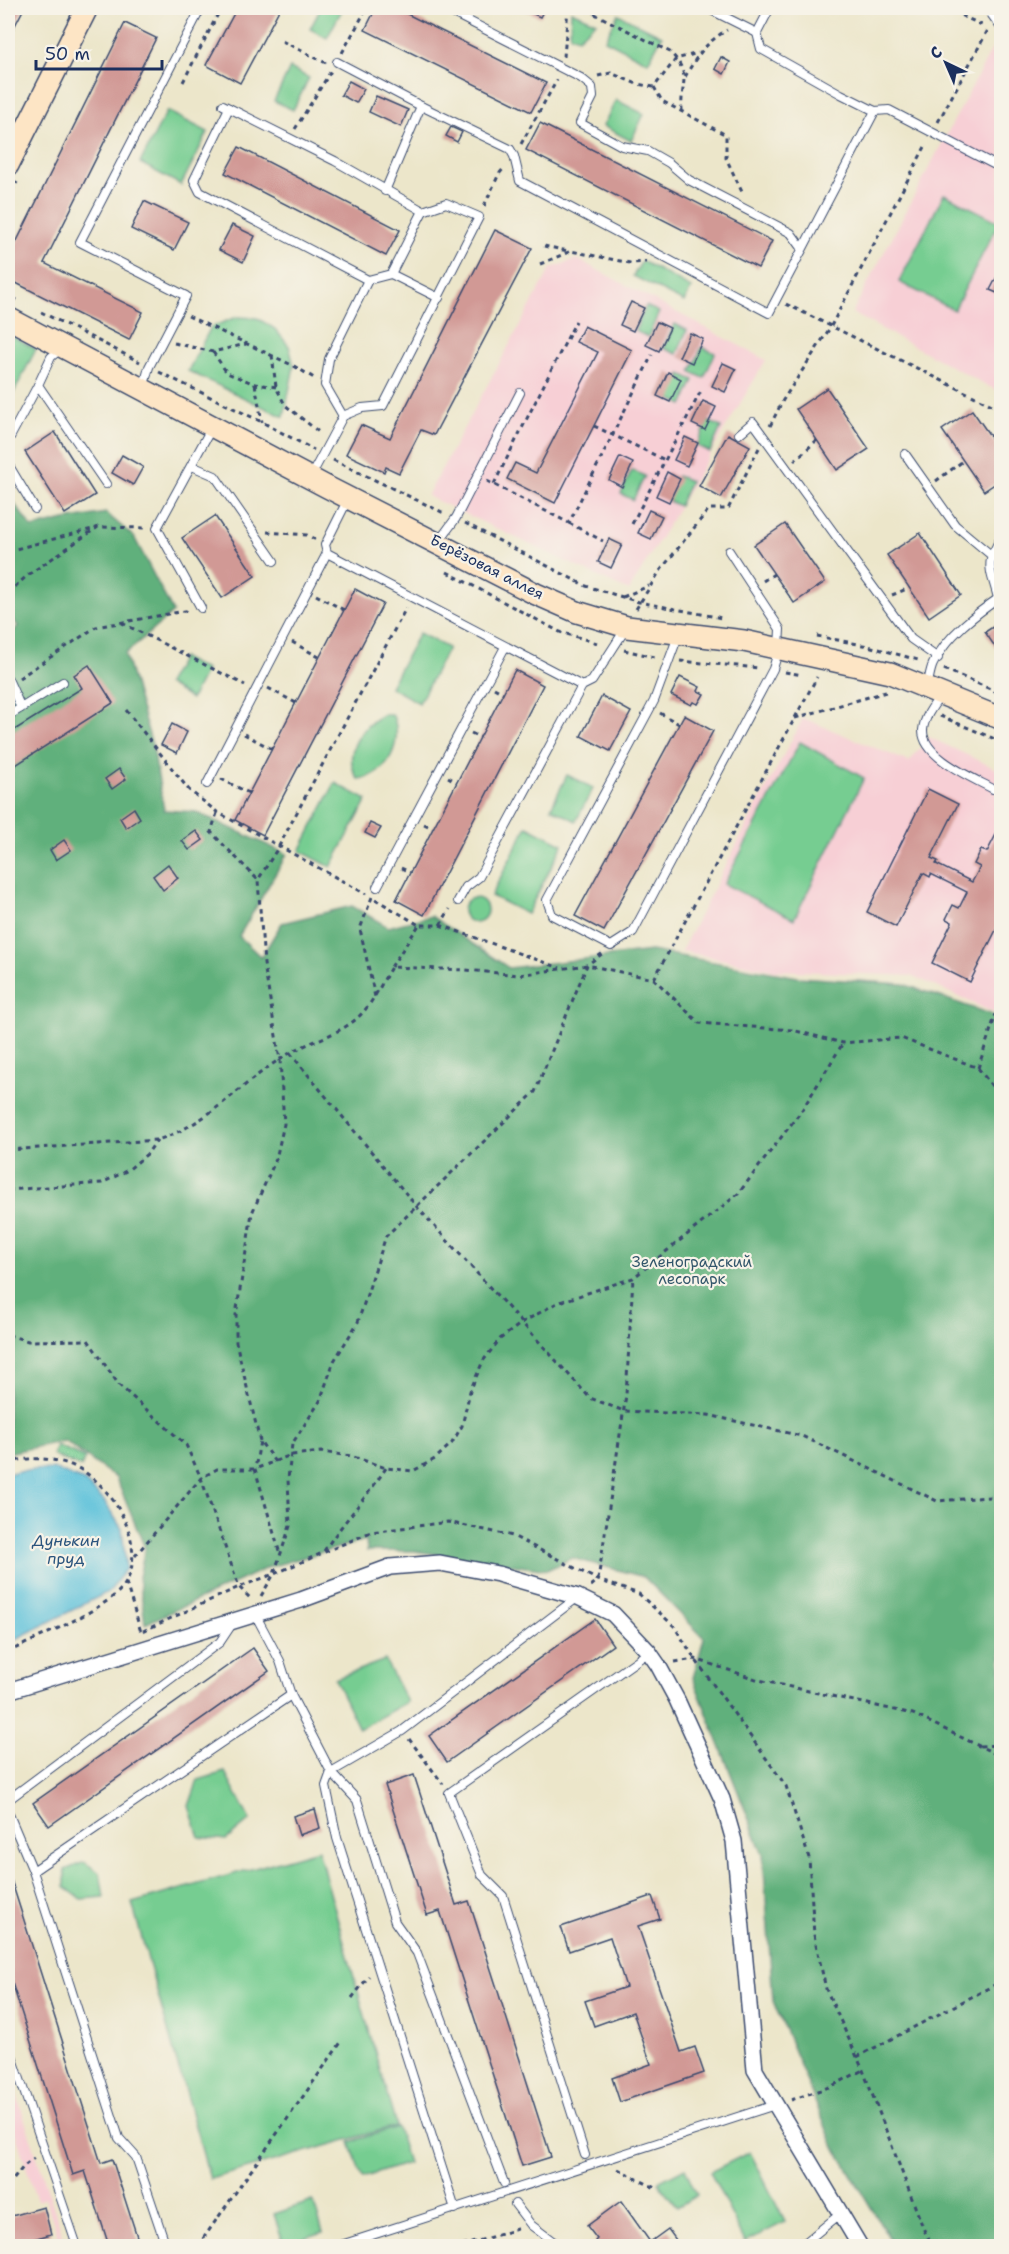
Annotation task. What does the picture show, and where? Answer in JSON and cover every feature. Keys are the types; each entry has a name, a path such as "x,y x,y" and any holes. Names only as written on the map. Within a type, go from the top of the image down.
{"street":[{"path":"8,165 87,8"},
{"name":"Берёзовая аллея","path":"13,309 63,348 348,497 578,612 627,627 779,648 890,673 1002,719"},
{"path":"8,1691 301,1600 390,1567 440,1563 498,1574 578,1597 613,1614 649,1652 658,1665 677,1700 722,1799 734,1841 755,2070 860,2247"}],"lane":[{"path":"142,390 149,368 186,296 80,242 201,8"},
{"path":"443,8 581,78 592,87 593,97 580,123 622,146 648,151 669,163 689,180 791,233 802,248"},
{"path":"464,18 470,8"},
{"path":"707,8 758,33"},
{"path":"770,8 758,33 761,49 875,111 889,110 993,164"},
{"path":"987,8 998,30"},
{"path":"337,62 510,149 520,181 769,313 875,111"},
{"path":"385,191 421,106"},
{"path":"423,211 335,161 226,107 194,180 200,192 368,280 391,274 439,298"},
{"path":"310,477 343,416 362,408 383,406 479,217 446,203 423,211 391,274"},
{"path":"343,416 325,385 329,359 368,280"},
{"path":"8,441 51,357 63,348"},
{"path":"38,385 106,484"},
{"path":"438,542 456,518 520,393"},
{"path":"739,434 753,422 911,639 935,661"},
{"path":"201,608 157,528 213,426"},
{"path":"906,454 955,525 991,555"},
{"path":"8,465 35,509"},
{"path":"192,466 215,476 274,561"},
{"path":"207,784 308,591 348,497"},
{"path":"993,789 941,760 925,742 923,730 934,691 935,661 955,634 980,611 1000,597 989,562 1002,536"},
{"path":"326,549 411,598 582,686"},
{"path":"679,633 650,708 547,900 552,915 611,946 633,932 773,669 779,648 780,629 729,551"},
{"path":"458,901 466,887 478,877 582,686 592,681 627,627"},
{"path":"377,887 505,647"},
{"path":"9,682 21,708"},
{"path":"8,716 63,682"},
{"path":"455,2209 337,1838 326,1786 331,1772 402,1731 578,1597"},
{"path":"255,1614 279,1661 291,1695 331,1772 357,1800 395,1922 417,1953 504,2183"},
{"path":"8,1800 220,1642 233,1621"},
{"path":"585,2155 503,1896 482,1875 449,1793 649,1652"},
{"path":"33,1871 291,1695"},
{"path":"8,1812 33,1871 119,2138 136,2157 166,2247"},
{"path":"8,2044 77,2247"},
{"path":"338,2247 775,2105"},
{"path":"515,2204 531,2225 559,2247"},
{"path":"801,2247 840,2214"}],"path":[{"path":"183,82 221,8"},
{"path":"289,139 337,62 367,8"},
{"path":"564,50 568,8"},
{"path":"588,8 589,11 670,52 685,77"},
{"path":"945,8 988,28 998,30"},
{"path":"682,111 681,99 685,77 698,53 714,37 738,23"},
{"path":"639,602 709,509 729,509 783,400 830,328 988,28"},
{"path":"282,41 328,63 337,62"},
{"path":"654,87 676,59 698,53"},
{"path":"581,78 611,73 637,84 654,87"},
{"path":"654,87 662,101 726,135 726,158 752,213"},
{"path":"543,246 630,263 666,259"},
{"path":"540,264 571,251"},
{"path":"8,295 13,309"},
{"path":"777,299 830,328 1002,411"},
{"path":"38,311 262,422 321,454 456,518 586,586 639,602 733,620"},
{"path":"179,311 294,366 325,385"},
{"path":"494,484 576,321"},
{"path":"163,340 213,352 247,344"},
{"path":"213,352 227,373 255,384 276,387"},
{"path":"272,355 276,387 285,405 329,440"},
{"path":"569,523 652,355"},
{"path":"255,384 262,422"},
{"path":"632,524 702,389"},
{"path":"594,426 665,460"},
{"path":"785,469 817,440"},
{"path":"928,486 963,460"},
{"path":"477,476 603,541"},
{"path":"8,551 98,527 157,528"},
{"path":"8,593 28,576 98,527"},
{"path":"253,531 307,535 326,549"},
{"path":"623,597 651,585"},
{"path":"882,599 909,588"},
{"path":"308,591 344,610"},
{"path":"275,1462 260,1441 236,1342 236,1315 252,1214 276,1159 284,1124 280,1060 264,964 258,880 279,846 411,598"},
{"path":"9,682 96,627 201,608"},
{"path":"120,622 296,703"},
{"path":"813,635 935,661 1002,694"},
{"path":"283,638 320,657"},
{"path":"654,979 817,677"},
{"path":"795,718 887,692"},
{"path":"650,708 679,724"},
{"path":"236,730 272,749"},
{"path":"213,774 249,793"},
{"path":"217,812 210,832 258,880"},
{"path":"279,846 419,925 440,925 563,969"},
{"path":"372,897 360,929 375,997"},
{"path":"440,925 450,910"},
{"path":"8,1150 157,1140 176,1134 204,1117 290,1053 352,1023 375,997 419,925"},
{"path":"8,1335 28,1341 88,1340 119,1385 186,1446 201,1478 239,1587 256,1604 274,1574 290,1526 288,1479 292,1444 320,1401 334,1361 357,1322 386,1236 535,1092 587,965 611,946"},
{"path":"391,968 466,970 519,975 587,965 654,979 699,1023 792,1030 843,1043 901,1038 978,1068 1002,1099"},
{"path":"978,1068 996,1014"},
{"path":"8,1652 107,1603 126,1583 135,1556 201,1478 217,1469 255,1469 291,1455 321,1452 351,1456 386,1468 413,1471 435,1459 452,1443 462,1426 471,1391 483,1361 500,1339 523,1322 557,1303 633,1278 738,1194 802,1110 843,1043"},
{"path":"290,1053 417,1206 590,1398 624,1411 708,1415 802,1436 937,1501 1002,1496"},
{"path":"8,1190 102,1183 128,1170 147,1154 157,1140"},
{"path":"578,1597 598,1580 624,1411 633,1278"},
{"path":"260,1441 255,1469 280,1556"},
{"path":"8,1463 55,1459 86,1473 112,1499 129,1528 135,1556"},
{"path":"323,1552 340,1526 368,1495 386,1468"},
{"path":"126,1583 141,1632 239,1587 371,1532 448,1522 513,1536 598,1580 639,1594 674,1626 786,1786 809,1858 814,1935 826,1989 863,2070 932,2247"},
{"path":"658,1665 695,1659 759,1680 913,1714 1002,1757"},
{"path":"402,1731 449,1793"},
{"path":"979,1746 1002,1745"},
{"path":"352,1998 376,1965"},
{"path":"857,2057 1002,1981"},
{"path":"198,2247 342,2041"},
{"path":"775,2105 832,2086 863,2070"},
{"path":"8,2186 24,2166 45,2150"},
{"path":"603,2161 655,2188"},
{"path":"462,2247 531,2225"}],"shaded area":[{"path":"993,47 1001,51 1001,393 852,313"},
{"path":"577,259 766,360 629,591 427,496 551,268"},
{"path":"803,718 909,762 929,737 1001,771 1001,1016 913,976 773,970 681,951"},
{"path":"8,2068 66,2246 47,2246 60,2242 45,2198 37,2201 8,2111"}],"green space":[{"path":"321,8 343,8 327,38 310,29"},
{"path":"571,11 596,22 578,38 570,35"},
{"path":"618,14 662,36 648,62 605,40"},
{"path":"290,68 309,78 293,110 274,101"},
{"path":"616,100 644,114 631,141 603,126"},
{"path":"167,111 208,132 181,185 140,163"},
{"path":"944,194 999,222 954,310 899,282"},
{"path":"642,261 691,288 684,302 633,276"},
{"path":"646,306 659,312 648,337 635,331"},
{"path":"237,317 257,318 275,329 289,346 294,366 284,417 188,371 211,327"},
{"path":"675,324 687,330 677,354 663,348"},
{"path":"8,334 36,349 8,404"},
{"path":"702,347 715,353 704,378 691,372"},
{"path":"681,374 694,380 683,405 670,399"},
{"path":"708,421 721,427 710,452 697,446"},
{"path":"632,470 645,476 633,500 621,494"},
{"path":"677,476 690,481 679,506 666,500"},
{"name":"Зеленоградский лесопарк","path":"8,495 32,528 106,513 134,537 173,612 125,654 153,748 164,810 196,812 287,854 239,936 261,957 282,923 352,906 388,927 431,916 509,968 651,951 798,977 903,984 990,1014 1001,1020 1001,2246 894,2246 832,2142 773,2001 763,1855 693,1678 704,1638 644,1577 572,1558 547,1570 414,1551 367,1551 366,1540 269,1567 145,1624 139,1577 145,1548 116,1478 64,1441 8,1453 8,638 18,626 8,613"},
{"path":"419,633 448,648 419,703 390,687"},
{"path":"182,658 206,670 191,699 167,684"},
{"path":"384,714 392,714 396,724 395,745 391,756 378,772 358,779 353,770 352,760 356,742 368,726"},
{"path":"800,742 864,778 794,919 724,884"},
{"path":"567,775 593,788 576,821 551,808"},
{"path":"335,783 367,800 331,867 300,851"},
{"path":"527,826 563,844 527,914 491,896"},
{"path":"475,898 483,902 487,910 483,918 475,922 467,918 463,910 467,902"},
{"path":"56,1445 85,1458 81,1467 52,1455"},
{"path":"385,1660 407,1702 359,1729 335,1679"},
{"path":"225,1772 250,1820 226,1840 199,1837 189,1806 198,1780"},
{"path":"318,1850 396,2126 210,2179 132,1903"},
{"path":"84,1862 100,1873 104,1897 81,1899 65,1887 65,1870"},
{"path":"397,2127 408,2163 362,2178 350,2142"},
{"path":"750,2152 785,2222 745,2242 710,2172"},
{"path":"685,2168 697,2195 677,2207 658,2182"},
{"path":"313,2201 323,2232 284,2245 274,2214"}],"water":[{"name":"Дунькин пруд","path":"54,1469 84,1481 104,1501 122,1529 126,1568 110,1591 8,1643 8,1474 18,1471"}],"building":[{"path":"8,8 24,8 8,39"},
{"path":"237,8 280,8 240,83 206,65"},
{"path":"376,8 395,8 546,83 531,112 365,30"},
{"path":"521,8 545,8 540,17"},
{"path":"125,23 156,38 44,263 143,312 129,340 8,279 8,259"},
{"path":"721,57 730,62 724,74 715,69"},
{"path":"349,81 364,89 356,103 341,95"},
{"path":"376,96 408,110 401,127 369,112"},
{"path":"540,123 772,241 758,268 526,150"},
{"path":"451,127 462,132 457,142 446,136"},
{"path":"239,147 400,230 386,256 225,173"},
{"path":"144,201 188,222 174,250 131,229"},
{"path":"232,225 255,236 243,262 219,250"},
{"path":"495,230 532,248 434,435 421,430 399,473 386,467 384,472 346,454 361,425 390,438"},
{"path":"999,273 1002,274 1002,295 990,290"},
{"path":"631,302 644,308 633,331 620,325"},
{"path":"657,322 670,328 659,351 646,345"},
{"path":"584,326 632,350 555,503 507,479 515,463 536,473 598,352 576,342"},
{"path":"690,333 703,339 692,363 679,357"},
{"path":"723,363 736,369 725,392 712,386"},
{"path":"668,372 681,379 670,402 657,396"},
{"path":"827,388 869,449 837,470 796,409"},
{"path":"703,401 716,407 705,430 692,424"},
{"path":"972,410 1002,453 1002,479 984,491 942,430"},
{"path":"55,432 95,495 65,514 25,452"},
{"path":"728,434 750,446 721,498 699,486"},
{"path":"685,437 698,443 687,466 674,460"},
{"path":"122,455 143,467 133,485 112,473"},
{"path":"620,457 633,463 622,487 609,480"},
{"path":"667,472 680,479 669,502 656,496"},
{"path":"649,510 662,516 651,539 638,533"},
{"path":"215,516 255,576 222,598 182,538"},
{"path":"785,524 825,582 794,603 754,545"},
{"path":"920,533 961,595 929,617 887,555"},
{"path":"609,539 622,545 611,568 598,562"},
{"path":"355,589 383,604 263,835 235,820"},
{"path":"1002,621 1002,657 985,632"},
{"path":"89,665 113,703 8,770 8,734 82,688 74,675"},
{"path":"515,670 543,685 424,915 396,900"},
{"path":"680,677 700,687 698,691 704,694 698,704 693,702 691,705 671,695"},
{"path":"602,696 631,712 610,751 581,736"},
{"path":"684,715 713,731 604,931 575,916"},
{"path":"172,724 187,732 177,753 161,745"},
{"path":"119,769 126,779 112,789 105,779"},
{"path":"928,789 958,804 931,858 938,861 936,864 972,882 980,867 974,864 981,850 987,852 1002,823 1002,918 970,982 932,963 952,922 946,919 953,905 959,908 967,892 931,874 930,877 923,873 896,927 867,912"},
{"path":"134,808 140,818 126,828 120,818"},
{"path":"370,823 381,828 375,838 365,833"},
{"path":"196,831 203,840 189,850 182,841"},
{"path":"64,840 71,850 56,860 50,850"},
{"path":"168,864 178,878 163,890 153,876"},
{"path":"595,1619 613,1645 447,1762 429,1736"},
{"path":"253,1648 269,1671 49,1826 33,1803"},
{"path":"414,1775 456,1905 469,1901 551,2157 522,2166 440,1911 427,1915 385,1785"},
{"path":"315,1809 320,1828 299,1835 293,1816"},
{"path":"8,1870 101,2163 112,2159 140,2246 109,2246 85,2171 73,2175 8,1970"},
{"path":"652,1896 660,1919 638,1926 681,2052 695,2047 704,2073 620,2102 612,2078 651,2064 633,2012 594,2026 585,2001 626,1987 610,1937 569,1951 561,1927"},
{"path":"621,2201 650,2242 668,2229 679,2244 676,2246 599,2246 595,2241 597,2239 587,2226"},
{"path":"44,2207 51,2234 13,2245 8,2217"}]}
